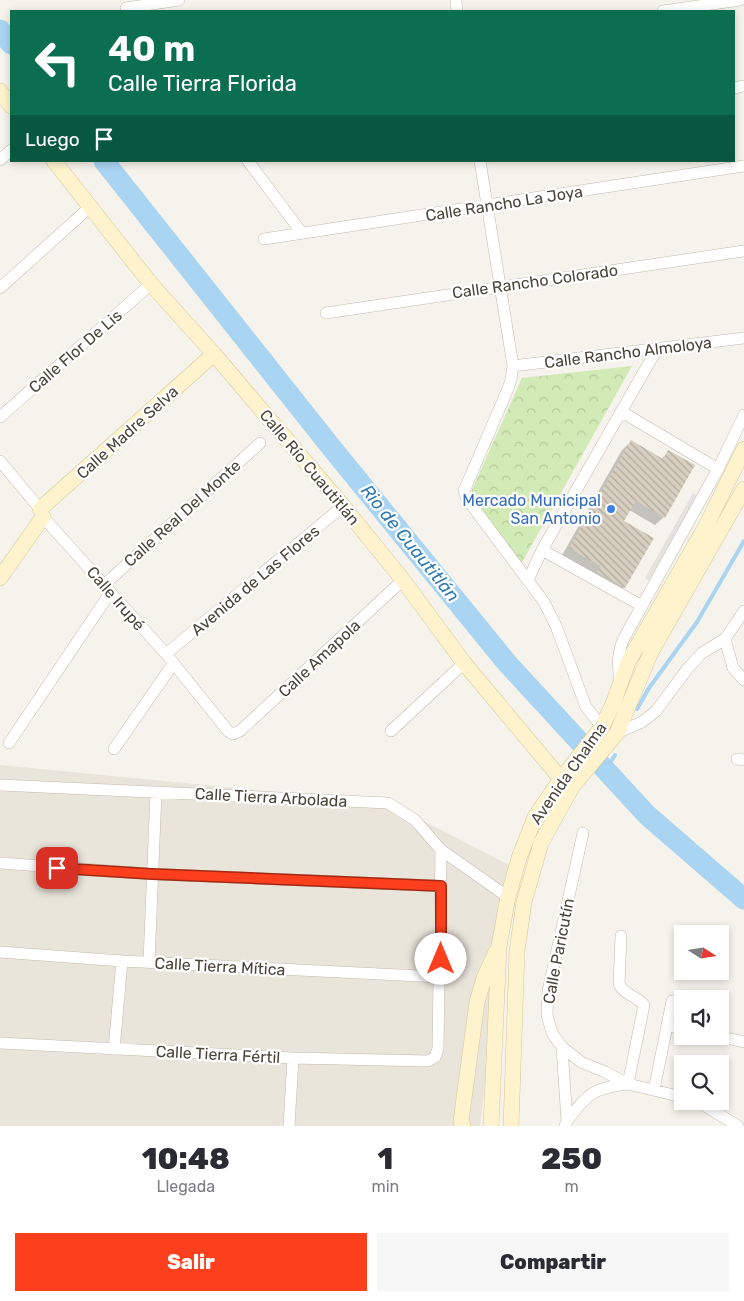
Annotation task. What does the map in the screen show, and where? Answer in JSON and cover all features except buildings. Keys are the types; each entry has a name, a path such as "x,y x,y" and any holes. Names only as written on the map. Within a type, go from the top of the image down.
{"main road":[{"path":"0,91 10,105"},
{"name":"Calle Río Cuautitlán","path":"55,162 151,284 214,354 343,506 403,580 464,663 561,778"},
{"name":"Calle Madre Selva","path":"3,568 42,513 214,354"},
{"name":"Avenida Chalma","path":"597,746 602,728 628,662 706,526 744,449"},
{"name":"Avenida Chalma","path":"491,1126 499,946 508,896 534,817 561,778 586,759 597,746 622,731 651,652 744,489"},
{"name":"Avenida Chalma","path":"511,1126 517,952 524,902 541,843 586,759"},
{"path":"463,1126 461,1121 477,1002 484,978 499,946"}],"street":[{"path":"125,6 179,0"},
{"path":"670,10 740,0"},
{"path":"0,160 10,151"},
{"path":"249,162 302,233"},
{"path":"480,162 513,366 511,380 504,400 464,491 467,499 544,602 556,626 586,707 602,728"},
{"name":"Calle Rancho La Joya","path":"264,239 744,166"},
{"path":"0,288 90,207"},
{"name":"Calle Rancho Colorado","path":"326,312 744,251"},
{"name":"Calle Flor De Lis","path":"0,417 151,284"},
{"name":"Calle Rancho Almoloya","path":"513,366 744,338"},
{"path":"528,580 542,550 657,349"},
{"path":"622,412 718,469"},
{"path":"620,684 617,663 623,640 718,469 744,415"},
{"name":"Calle Real Del Monte","path":"9,743 108,588 260,443"},
{"name":"Calle Irupé","path":"0,461 42,513 170,659 228,731 233,734"},
{"name":"Avenida de Las Flores","path":"114,749 170,659 343,506"},
{"path":"542,550 642,606"},
{"name":"Calle Amapola","path":"233,734 240,731 403,580"},
{"path":"622,731 642,722 656,711 688,668 702,653 725,639 744,611"},
{"path":"725,639 733,668 744,680"},
{"path":"391,731 464,663"},
{"name":"Calle Tierra Arbolada","path":"0,785 388,803 415,820 441,850 508,896"},
{"path":"150,962 156,792"},
{"name":"Calle Paricutín","path":"566,1124 562,1047 552,1033 547,1015 548,990 582,833"},
{"path":"440,978 441,850"},
{"path":"0,863 152,874 441,886"},
{"path":"621,936 619,984 622,990 644,1005 628,1084"},
{"name":"Calle Tierra Mítica","path":"0,952 122,961 440,978"},
{"path":"114,1049 122,961"},
{"name":"Calle Tierra Fértil","path":"0,1043 293,1058 428,1061 435,1057 438,1049 440,978"},
{"path":"654,1090 672,1001"},
{"path":"667,1025 674,1027"},
{"path":"729,1039 744,1042"},
{"path":"562,1047 581,1062 628,1084 674,1095"},
{"path":"289,1126 293,1058"},
{"path":"566,1124 585,1098 595,1090 628,1084"},
{"path":"712,1110 738,1126"}],"shaded area":[{"path":"693,493 705,500 657,585 645,578"},
{"path":"0,765 389,803 509,865 480,1126 0,1126"}],"green space":[{"path":"632,366 520,566 470,494 522,378"}],"waterway":[{"name":"Rio de Cuautitlán","path":"0,30 10,43"},
{"name":"Rio de Cuautitlán","path":"105,162 331,447 507,663 647,815 744,899"},
{"path":"637,709 649,688 697,622 744,541"},
{"path":"606,770 615,755"}],"place":[{"name":"Mercado Municipal San Antonio","path":"611,509"}],"route":[{"path":"57,868 152,874 441,886 441,959"}]}
